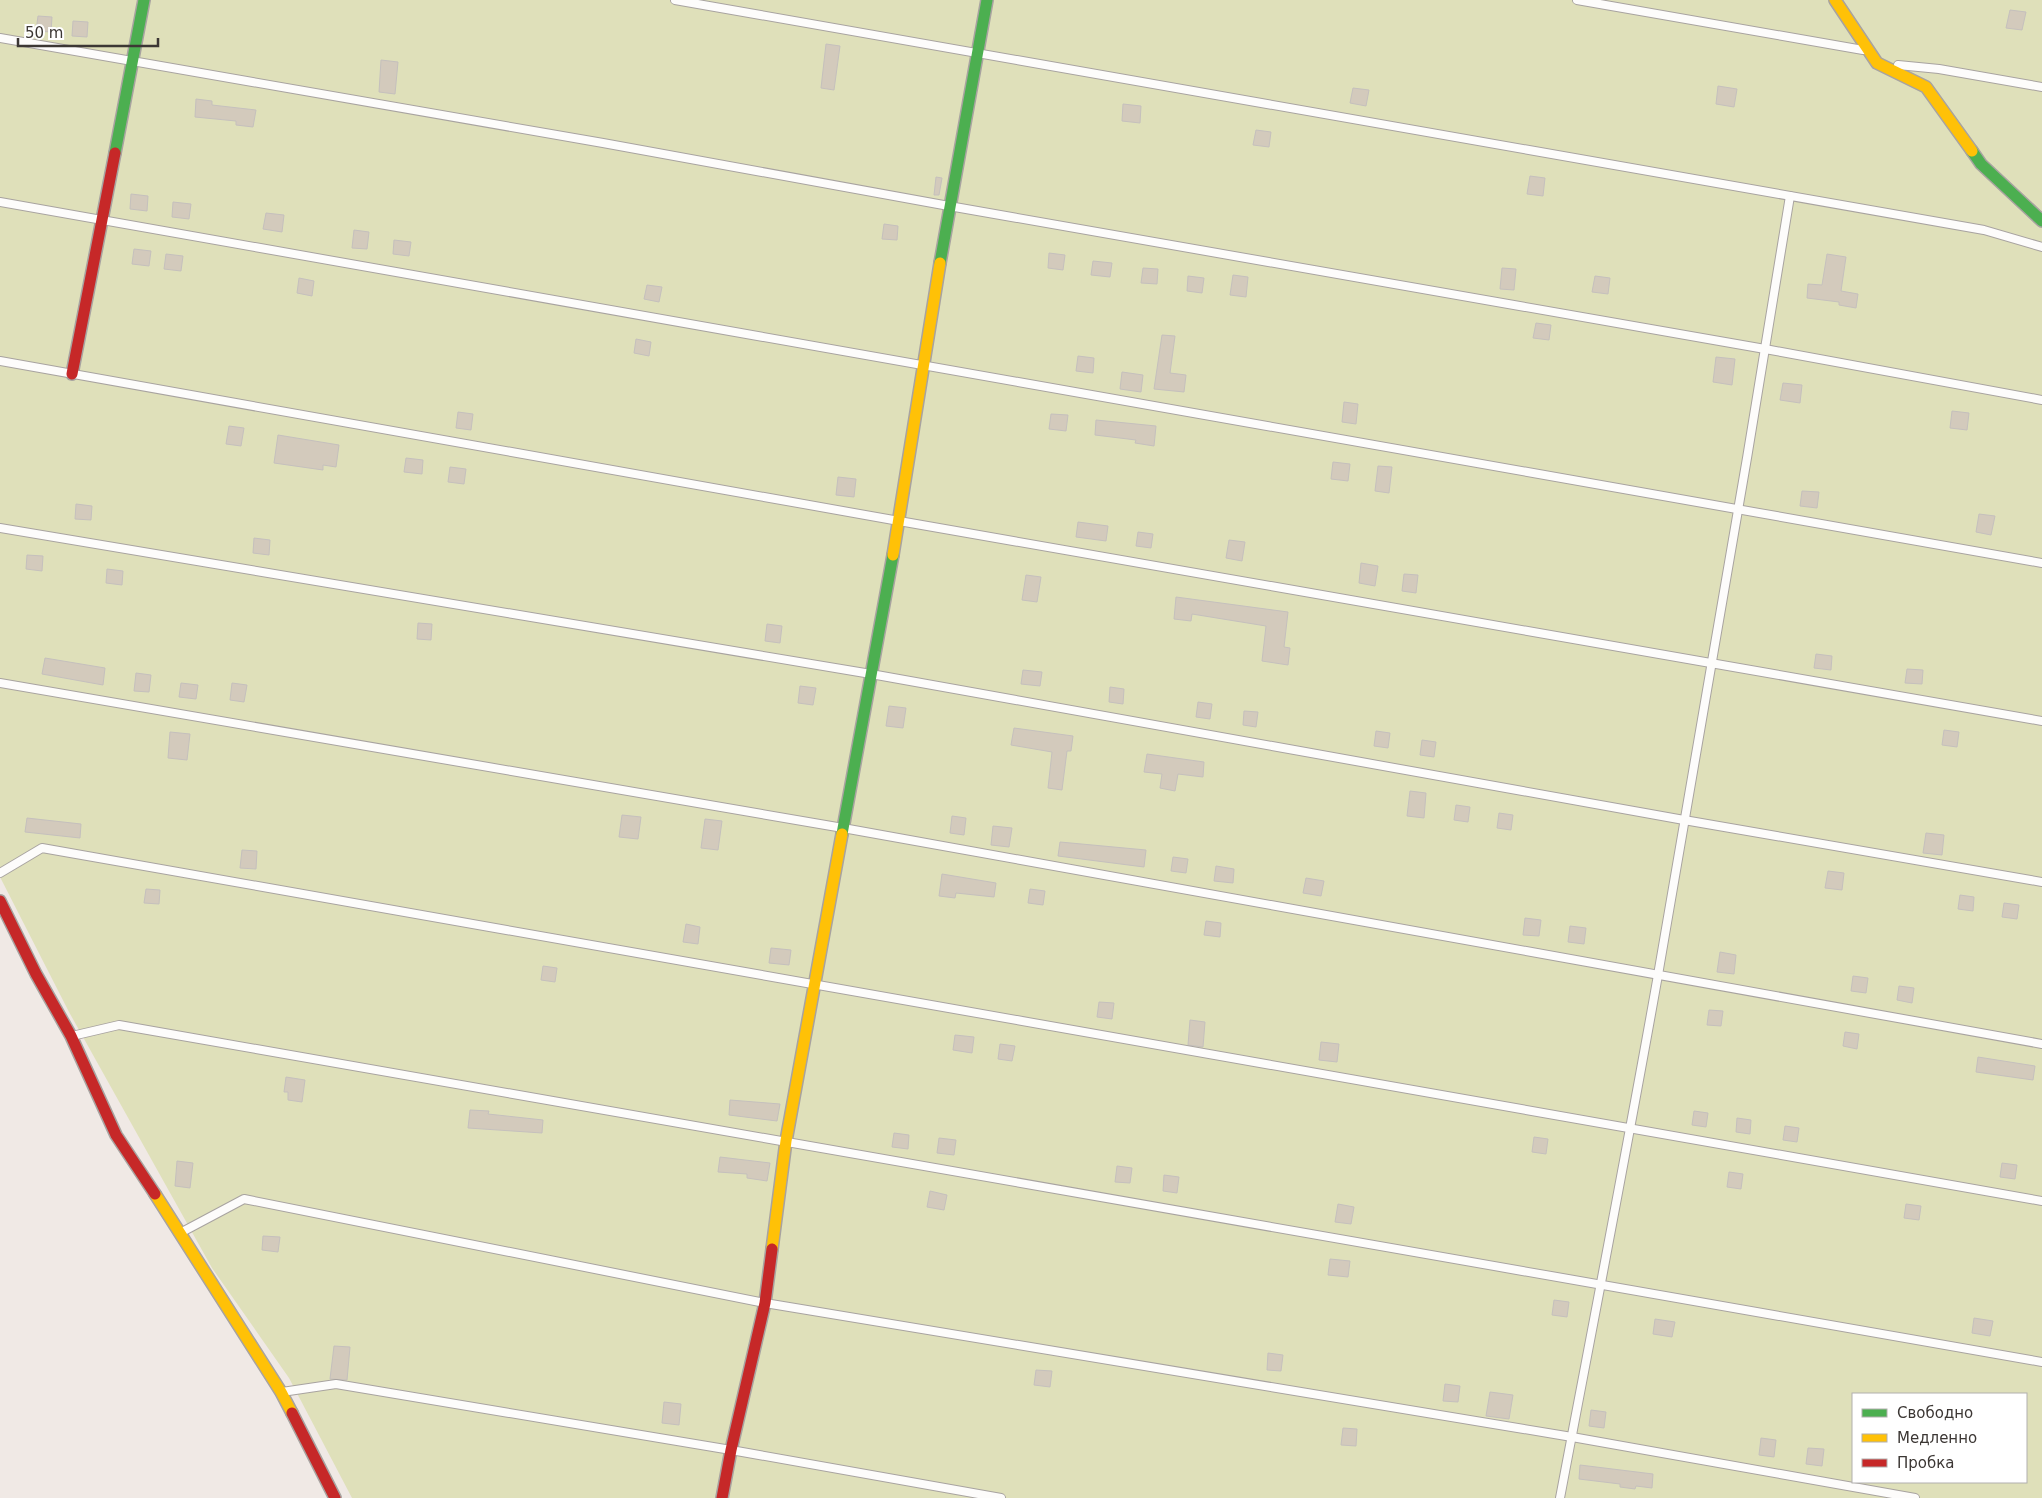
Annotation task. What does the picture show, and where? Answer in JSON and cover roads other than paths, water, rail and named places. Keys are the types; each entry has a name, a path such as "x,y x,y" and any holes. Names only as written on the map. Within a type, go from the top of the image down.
{"street":[{"path":"72,374 144,0"},
{"path":"722,1498 731,1450 765,1304 786,1141 898,521 922,365 987,0"},
{"path":"1835,0 1877,63 1926,86 1981,164 2042,221"},
{"path":"0,901 36,974 71,1036 116,1134 181,1233 280,1392 335,1498"}],"lane":[{"path":"674,0 1984,230 2042,247"},
{"path":"1577,0 1869,51"},
{"path":"0,38 1765,348 2042,400"},
{"path":"1877,63 1939,69 2042,87"},
{"path":"1560,1498 1658,976 1713,663 1790,196"},
{"path":"0,202 2042,563"},
{"path":"0,361 898,521 2042,721"},
{"path":"0,528 871,674 1684,820 2042,882"},
{"path":"0,683 843,828 2042,1044"},
{"path":"0,873 42,848 815,986 2042,1201"},
{"path":"71,1036 119,1025 2042,1362"},
{"path":"181,1233 244,1199 765,1304 1572,1437 1915,1498"},
{"path":"280,1392 336,1384 731,1450 1001,1498"}]}
